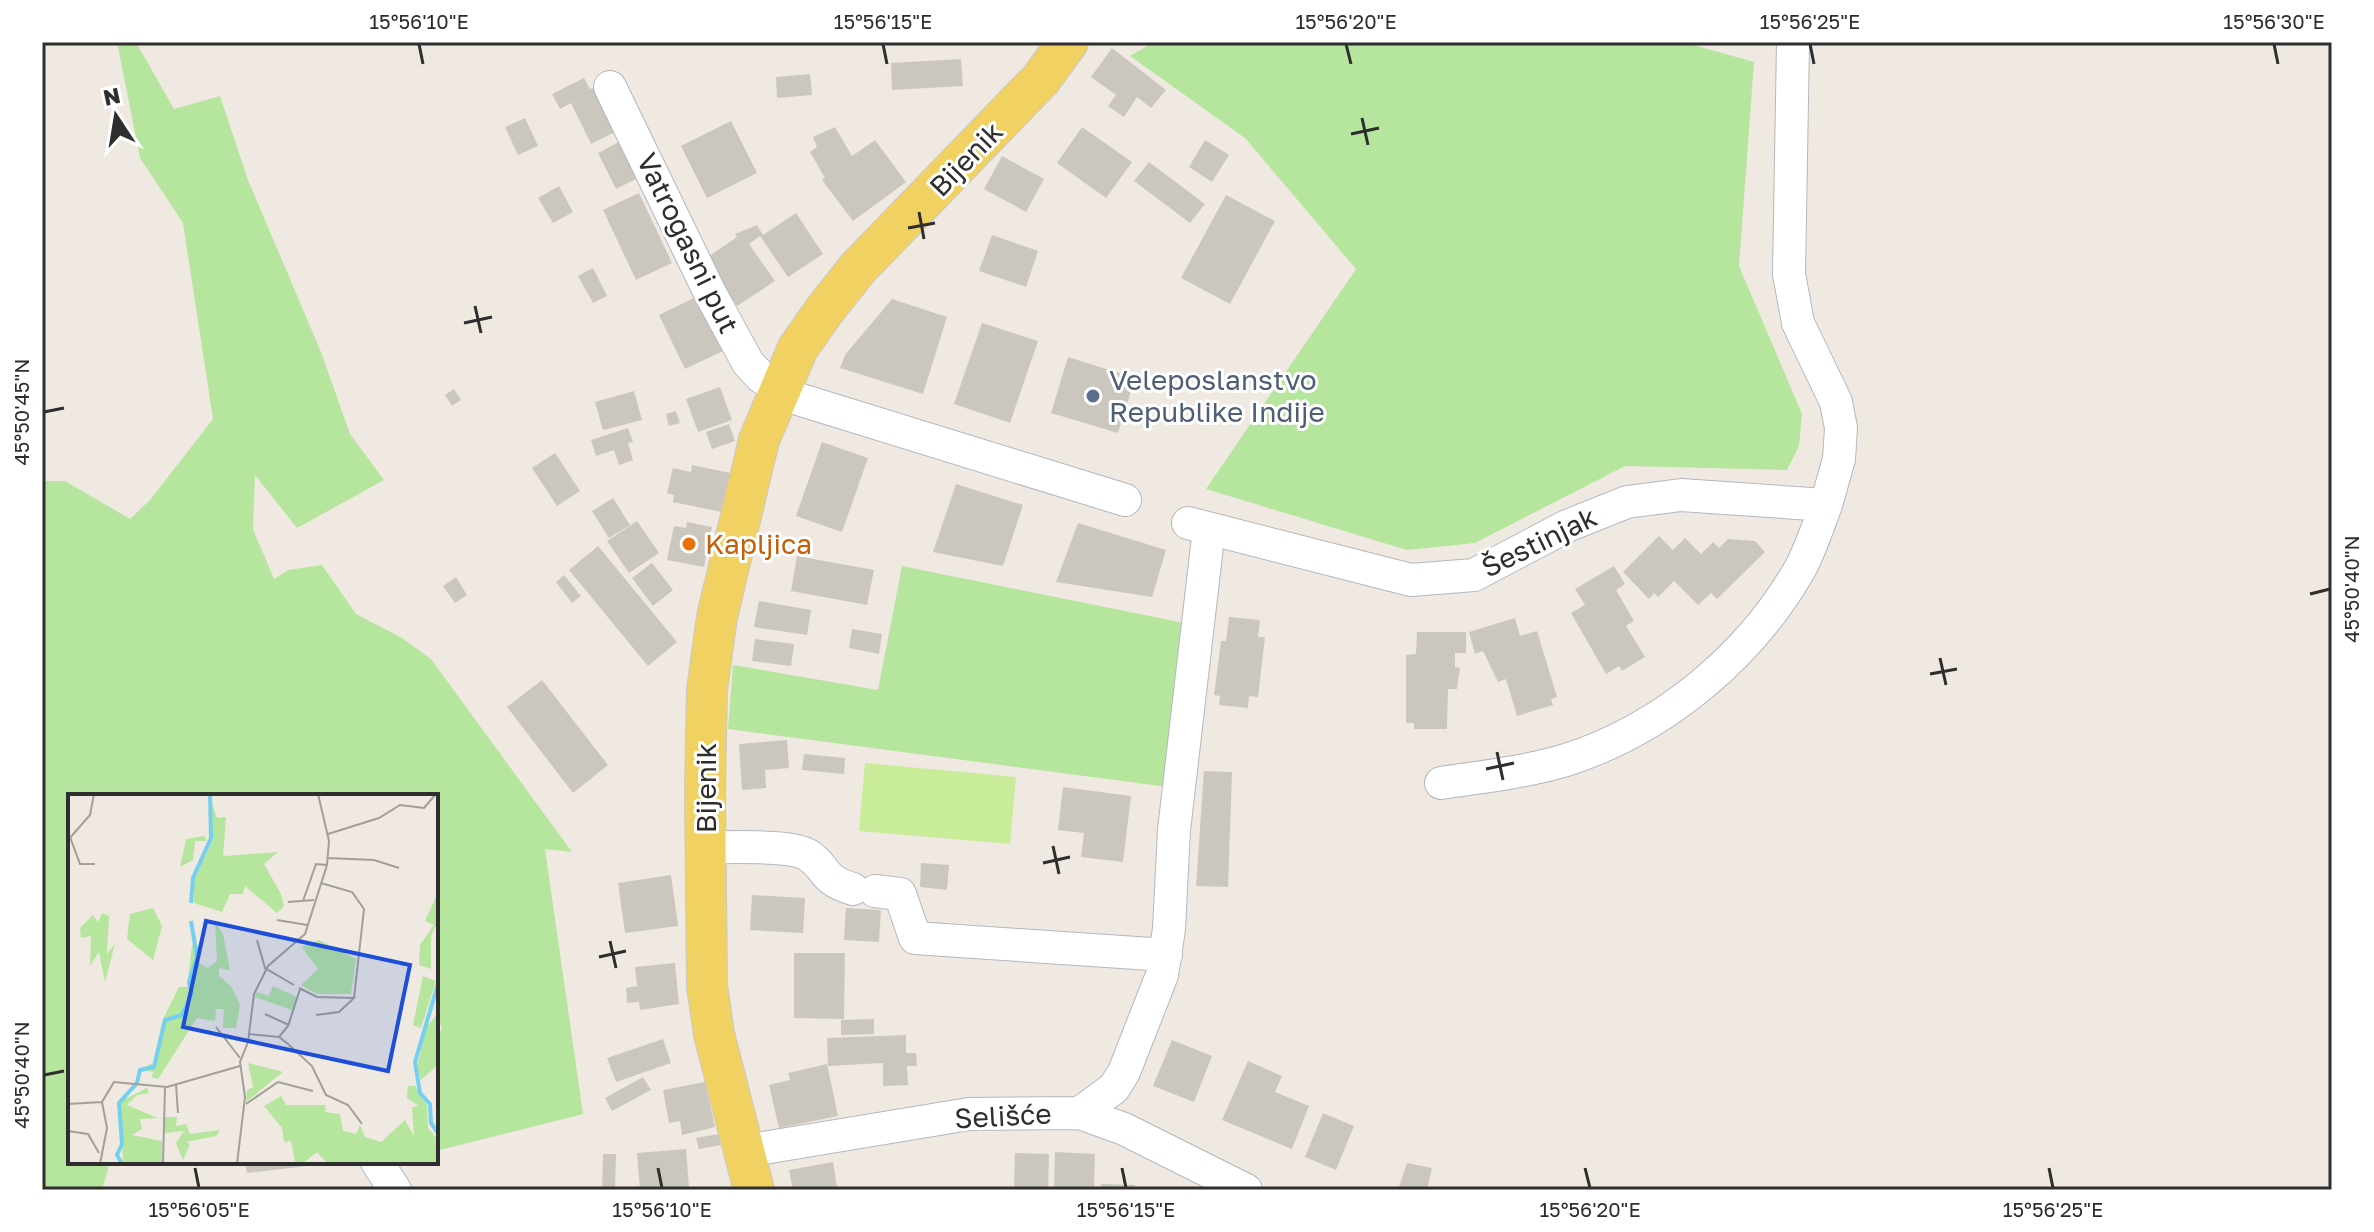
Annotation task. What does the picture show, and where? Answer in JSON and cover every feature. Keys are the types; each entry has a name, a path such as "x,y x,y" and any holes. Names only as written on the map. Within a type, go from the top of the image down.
{"main road":[{"name":"Bijenik","path":"754,1190 714,1034 709,998 705,847 707,690 717,617 759,440 778,389 798,348 858,268 1009,115 1068,42"}],"street":[{"path":"1441,783 1567,759 1636,728 1696,689 1748,644 1802,565 1826,505 1839,459 1841,428 1836,402 1798,323 1789,274 1793,42"},
{"name":"Vatrogasni put","path":"610,87 734,339 748,363 778,389"},
{"path":"778,389 798,399 1125,500"},
{"name":"Šestinjak","path":"1080,1113 1114,1088 1124,1072 1162,975 1198,526 1411,580 1474,575 1567,526 1627,502 1681,495 1826,505"},
{"path":"705,847 791,851 808,855 824,876 864,890 900,894 915,938 1166,955"},
{"name":"Selišće","path":"745,1151 969,1114 1080,1113 1124,1129 1246,1190"},
{"path":"378,1164 395,1190"}],"green space":[{"path":"117,42 136,42 174,109 220,96 248,180 321,352 350,434 384,480 297,528 255,475 253,529 274,579 288,570 322,565 356,614 402,638 431,659 572,852 545,849 583,1114 440,1150 438,1148 438,1035 442,1029 438,1016 438,794 68,794 68,1164 109,1164 102,1190 42,1190 42,481 65,481 130,519 150,500 213,419 183,223 140,158"},
{"path":"1154,42 1683,42 1754,62 1739,266 1802,414 1799,446 1787,470 1625,466 1475,543 1407,550 1206,489 1356,269 1245,138 1130,56"},
{"path":"902,566 1184,623 1168,787 728,729 733,665 878,690"},
{"path":"865,763 1016,777 1010,844 859,831"}],"building":[{"path":"1112,48 1166,90 1151,108 1137,97 1124,117 1108,106 1116,95 1091,77"},
{"path":"961,59 963,86 892,90 891,63"},
{"path":"810,74 812,95 777,98 776,77"},
{"path":"584,78 590,89 593,88 615,132 591,144 571,103 560,109 552,94"},
{"path":"525,118 538,146 518,155 505,127"},
{"path":"731,121 757,173 707,198 681,146"},
{"path":"835,127 852,156 875,140 906,182 853,221 822,180 825,178 810,152 817,147 813,137"},
{"path":"1082,127 1132,162 1106,198 1057,163"},
{"path":"1205,140 1229,155 1212,182 1189,167"},
{"path":"619,142 638,178 616,189 598,153"},
{"path":"1002,156 1044,179 1026,212 984,189"},
{"path":"1149,162 1205,204 1190,223 1134,181"},
{"path":"559,186 573,212 553,223 538,198"},
{"path":"639,193 672,263 636,280 603,210"},
{"path":"1226,195 1275,221 1230,304 1181,278"},
{"path":"796,213 823,254 788,277 760,236 749,244 775,281 737,306 705,259 737,237 735,234 757,225 763,235"},
{"path":"992,235 1038,251 1026,287 979,271"},
{"path":"593,268 607,296 593,303 578,276"},
{"path":"698,296 725,350 685,369 659,315"},
{"path":"892,299 947,317 923,394 840,368 845,355"},
{"path":"982,323 1038,341 1010,423 954,404"},
{"name":"Veleposlanstvo Republike Indije","path":"1068,357 1135,378 1118,433 1051,413"},
{"path":"720,387 732,420 698,432 686,399"},
{"path":"454,389 461,400 452,406 445,395"},
{"path":"634,391 642,420 603,430 595,402"},
{"path":"676,411 680,423 669,426 666,414"},
{"path":"729,424 735,441 712,449 706,432"},
{"path":"628,428 633,442 628,443 633,460 619,465 614,450 596,456 591,440"},
{"path":"822,442 868,458 842,532 796,516"},
{"path":"555,453 580,491 557,506 532,468"},
{"path":"692,465 730,473 722,512 673,502 674,495 667,493 673,468 691,472"},
{"path":"956,484 1023,505 1003,566 933,552"},
{"path":"613,498 630,525 609,538 592,511"},
{"path":"637,521 659,553 629,573 607,541"},
{"name":"Kapljica","path":"687,522 712,527 704,567 667,560 674,526 686,528"},
{"path":"1078,523 1166,550 1152,597 1056,582"},
{"path":"1659,536 1673,550 1685,538 1701,554 1713,542 1719,548 1728,539 1755,541 1765,552 1717,599 1711,593 1698,605 1674,581 1658,597 1654,593 1649,599 1623,572"},
{"path":"598,546 677,642 648,666 569,570"},
{"path":"797,556 874,570 867,605 791,591"},
{"path":"652,563 673,590 653,606 632,578"},
{"path":"1614,566 1625,584 1616,590 1634,621 1626,626 1645,657 1622,671 1619,666 1606,674 1571,613 1585,605 1575,589"},
{"path":"564,575 581,596 572,603 556,582"},
{"path":"456,577 467,595 455,603 443,586"},
{"path":"759,601 811,610 807,635 754,627"},
{"path":"1229,617 1260,620 1258,637 1265,637 1258,697 1249,696 1248,708 1219,705 1220,696 1214,695 1221,641 1226,641"},
{"path":"1515,618 1520,636 1537,631 1557,697 1551,699 1553,705 1517,716 1506,679 1498,682 1483,651 1475,654 1469,632"},
{"path":"852,629 882,634 879,654 849,648"},
{"path":"1417,632 1466,632 1466,653 1455,653 1455,667 1460,668 1457,689 1448,689 1447,729 1414,729 1414,723 1406,723 1406,655 1416,654"},
{"path":"755,639 794,644 791,666 752,661"},
{"path":"542,680 608,765 573,793 507,707"},
{"path":"787,740 789,768 765,770 766,788 742,790 739,744"},
{"path":"804,754 845,758 844,774 802,770"},
{"path":"1204,771 1232,772 1228,887 1196,886"},
{"path":"1063,787 1131,796 1123,862 1081,857 1084,833 1058,830"},
{"path":"921,863 949,865 947,890 920,887"},
{"path":"671,875 678,926 625,933 618,883"},
{"path":"752,895 805,898 803,933 750,930"},
{"path":"846,908 881,910 879,942 844,940"},
{"path":"794,953 845,953 844,1019 794,1018"},
{"path":"675,963 679,1004 640,1010 639,1002 627,1003 626,988 637,986 635,967"},
{"path":"874,1019 874,1034 841,1035 841,1020"},
{"path":"906,1035 906,1053 916,1053 917,1066 907,1066 908,1085 883,1086 883,1063 828,1066 827,1038"},
{"path":"663,1039 671,1063 616,1082 607,1058"},
{"path":"1172,1040 1212,1056 1194,1102 1153,1086"},
{"path":"1248,1061 1282,1076 1275,1092 1309,1106 1292,1149 1222,1120"},
{"path":"827,1064 838,1116 779,1128 769,1085 790,1080 788,1073"},
{"path":"643,1077 651,1090 612,1111 605,1098"},
{"path":"705,1082 715,1127 682,1135 680,1121 669,1123 663,1090"},
{"path":"1323,1113 1354,1126 1336,1170 1305,1157"},
{"path":"719,1134 721,1145 699,1149 696,1138"},
{"path":"686,1149 689,1188 640,1190 637,1153"},
{"path":"1055,1152 1095,1154 1094,1190 1054,1190"},
{"path":"1015,1153 1049,1154 1048,1190 1014,1190"},
{"path":"603,1154 616,1154 615,1190 602,1190"},
{"path":"833,1162 837,1187 793,1190 789,1170"},
{"path":"1407,1163 1432,1168 1427,1190 1398,1190"},
{"path":"245,1164 324,1164 247,1173"},
{"path":"1101,1184 1135,1185 1135,1190 1101,1190"}],"place":[{"name":"Veleposlanstvo Republike Indije","path":"1093,396"},
{"name":"Kapljica","path":"689,544"}]}
